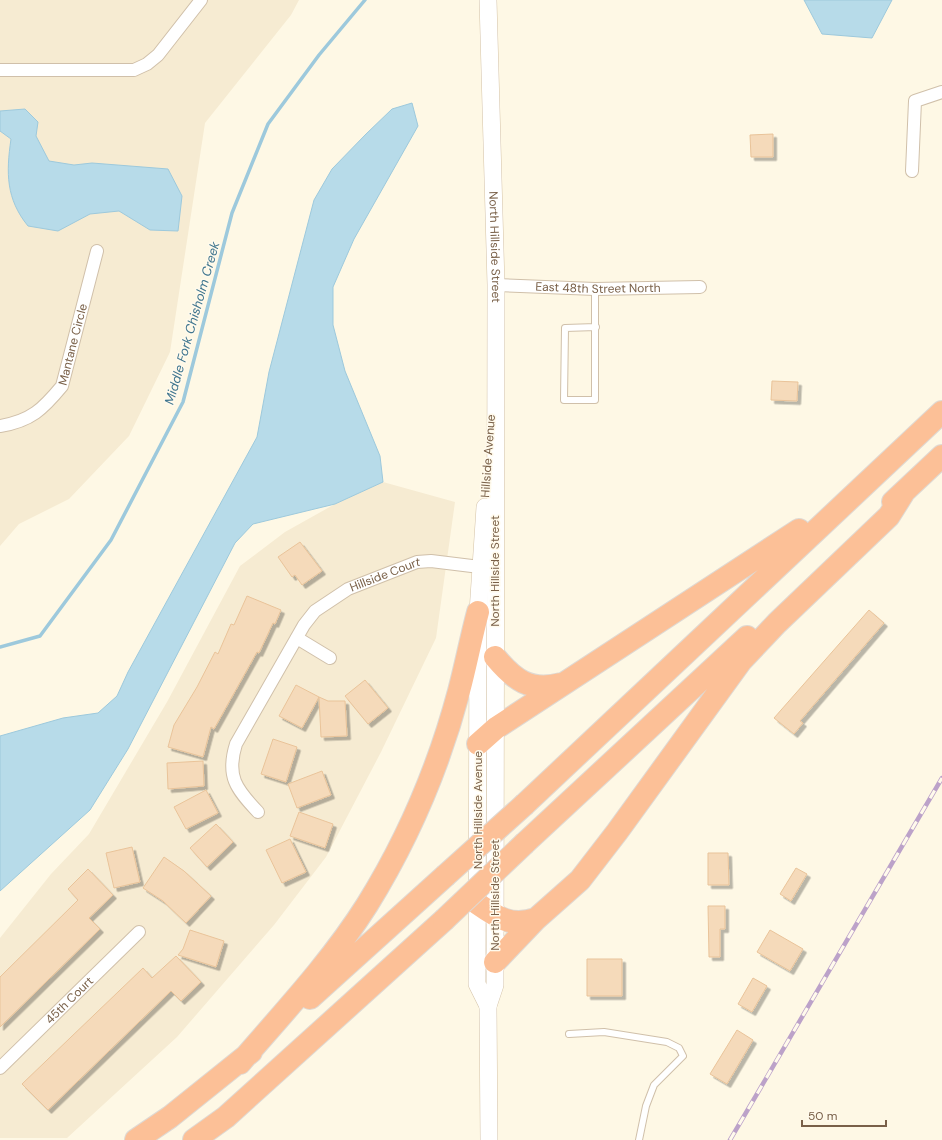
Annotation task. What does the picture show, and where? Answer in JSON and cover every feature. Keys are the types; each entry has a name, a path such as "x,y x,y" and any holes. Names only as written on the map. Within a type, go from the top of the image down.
{"highway":[{"path":"136,1140 170,1117 240,1062 525,804 942,412"},
{"path":"194,1140 226,1116 444,920 525,842 942,456"},
{"path":"478,744 496,728 794,533 888,463"},
{"path":"495,962 536,919 580,880 617,832 741,661 777,623 889,516 904,492"},
{"path":"240,1062 330,957 366,905 393,858 415,814 443,742 458,692 478,612"},
{"path":"495,657 508,672 518,680 530,685 542,687 562,684"},
{"path":"486,910 506,921 523,923 536,919"}],"main road":[{"name":"North Hillside Street","path":"488,0 496,286 496,349"},
{"name":"Hillside Avenue","path":"478,612 488,568 496,349"},
{"name":"North Hillside Street","path":"488,568 495,657 496,728 486,910 495,962 495,985 488,1006 489,1140"},
{"name":"North Hillside Avenue","path":"478,612 478,744 486,910 477,984 488,1006"}],"street":[{"path":"0,70 134,70 147,64 158,55 201,0"},
{"path":"912,172 915,101 942,92"},
{"name":"Mantane Circle","path":"0,426 17,423 35,415 49,402 62,386 97,252"},
{"name":"East 48th Street North","path":"496,286 595,289 700,287"},
{"name":"Hillside Court","path":"258,812 236,788 231,768 232,756 236,744 297,638 315,611 348,589 417,562 431,561 488,568"},
{"path":"297,638 330,658"},
{"name":"45th Court","path":"0,1068 139,932"}],"lane":[{"path":"595,289 596,327 595,400 564,400 565,328 596,327"},
{"path":"569,1034 604,1032 667,1042 679,1048 683,1056 654,1085 646,1106 639,1140"}],"shaded area":[{"path":"0,0 299,0 291,15 205,123 170,352 129,436 69,499 19,524 0,546"},
{"path":"383,482 455,502 436,638 381,752 326,857 274,925 177,1037 67,1138 0,1138 0,938 51,874 89,834 167,702 240,566 285,532 335,504"}],"water":[{"path":"804,0 892,0 872,38 822,34"},
{"path":"412,103 418,126 354,239 333,287 333,325 345,371 380,456 383,482 335,504 253,524 235,543 128,749 90,810 0,891 0,736 63,718 98,713 117,696 128,672 257,437 269,372 314,200 332,169 366,134 392,109"},
{"path":"25,109 38,122 36,136 49,161 74,165 92,163 168,169 182,196 178,231 150,230 119,211 90,214 58,231 28,226 15,206 9,185 8,163 11,139 0,131 0,111"}],"building":[{"path":"773,134 773,157 751,157 750,135"},
{"path":"772,381 798,382 797,401 771,400"},
{"path":"300,542 322,571 302,585 295,575 292,577 278,557"},
{"path":"247,596 281,610 275,624 273,623 259,653 257,652 214,729 211,727 203,757 168,747 174,725 197,687 215,652 218,654 231,624 234,625"},
{"path":"869,610 884,623 800,721 803,723 794,734 774,718"},
{"path":"365,680 388,708 368,724 345,696"},
{"path":"296,685 319,697 302,728 279,716"},
{"path":"319,697 328,701 345,701 347,736 321,737"},
{"path":"273,739 297,747 286,782 261,774"},
{"path":"203,761 204,786 168,789 167,763"},
{"path":"322,771 331,795 297,808 288,784"},
{"path":"206,790 218,813 186,829 174,807"},
{"path":"299,812 333,824 325,848 290,836"},
{"path":"216,824 233,842 207,867 190,848"},
{"path":"290,839 306,872 282,883 266,850"},
{"path":"132,847 140,882 114,888 106,853"},
{"path":"708,853 728,853 729,885 708,885"},
{"path":"164,857 184,871 211,896 186,923 163,901 143,888"},
{"path":"796,868 807,874 791,901 780,894"},
{"path":"88,869 113,895 89,918 100,929 0,1027 0,977 78,900 68,889"},
{"path":"708,906 725,906 725,929 720,929 720,957 709,957"},
{"path":"190,930 224,941 216,967 178,955 183,949"},
{"path":"770,930 803,949 790,971 757,952"},
{"path":"176,956 201,982 181,1001 171,991 48,1110 22,1084 143,968 152,978"},
{"path":"587,959 622,959 622,996 587,996"},
{"path":"753,978 767,986 752,1012 738,1004"},
{"path":"737,1030 753,1040 727,1084 710,1074"}],"waterway":[{"name":"Middle Fork Chisholm Creek","path":"0,647 40,636 111,540 183,402 232,213 268,124 319,55 365,0"}],"railway":[{"path":"730,1140 942,778"}]}
